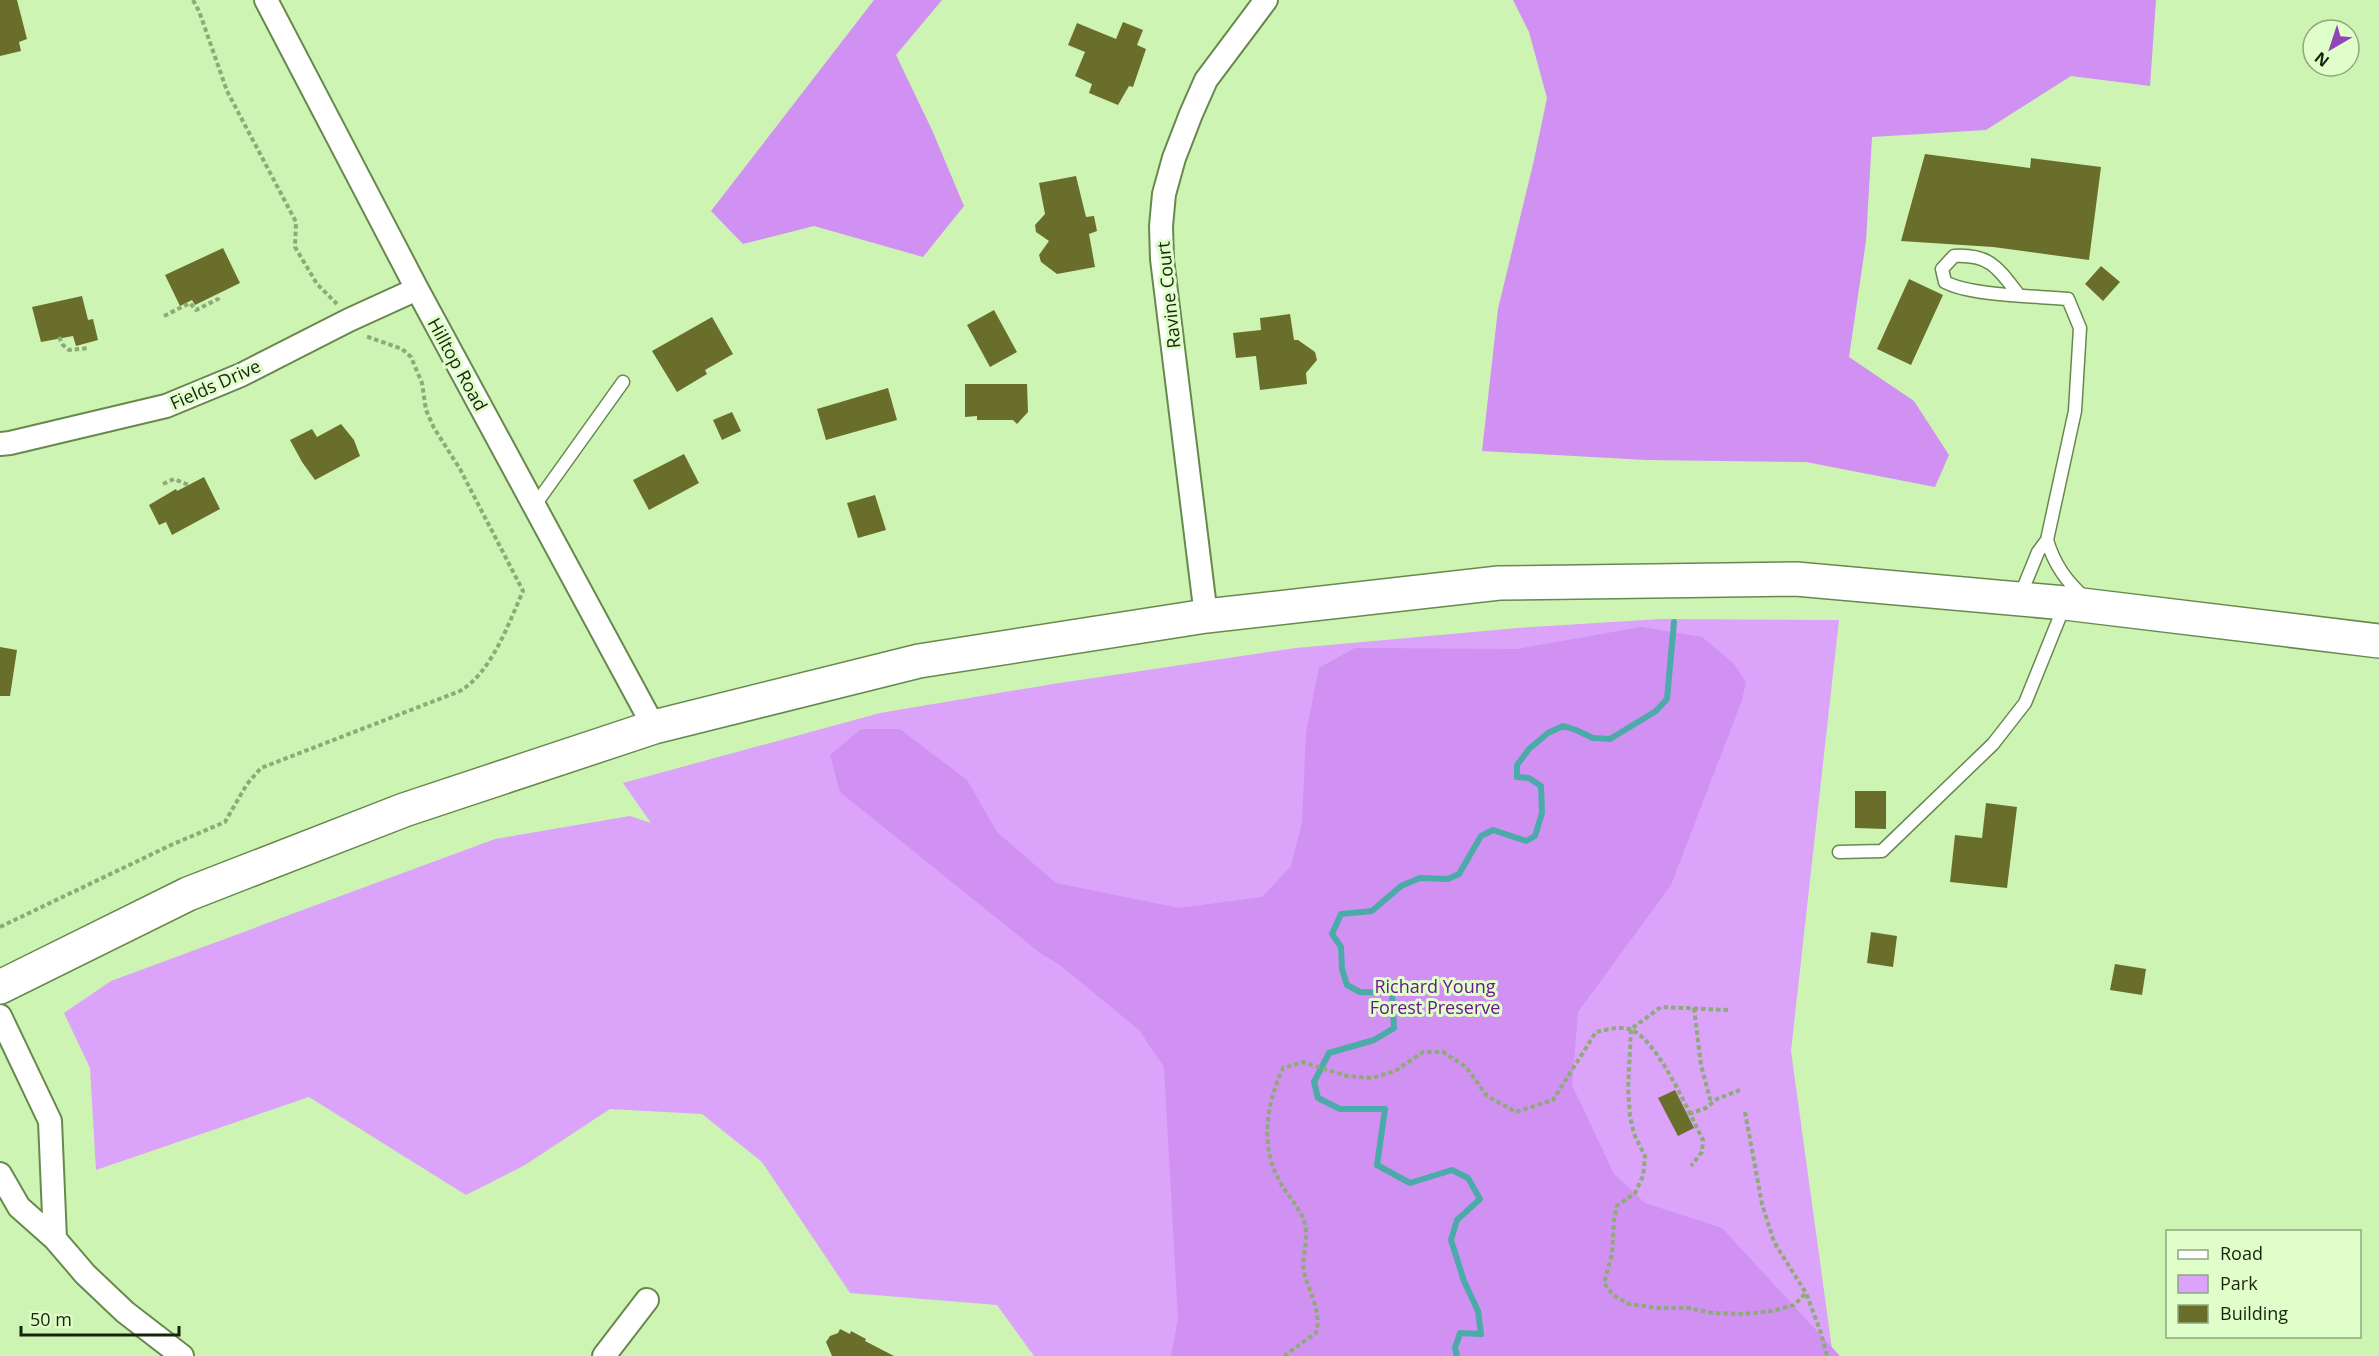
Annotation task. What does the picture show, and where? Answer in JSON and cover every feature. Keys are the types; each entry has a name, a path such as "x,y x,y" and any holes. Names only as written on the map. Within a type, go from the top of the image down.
{"main road":[{"path":"0,987 188,894 404,810 654,727 919,661 1206,616 1499,583 1796,579 2080,605 2379,641"}],"street":[{"name":"Hilltop Road","path":"266,0 417,289 654,727"},
{"name":"Ravine Court","path":"1206,616 1162,259 1161,226 1164,194 1174,158 1206,80 1266,0"},
{"name":"Fields Drive","path":"0,444 10,444 166,406 241,375 349,320 417,289"},
{"path":"0,1017 50,1121 55,1239"},
{"path":"0,1174 19,1207 55,1239 85,1274 125,1312 182,1356"},
{"path":"604,1356 647,1300"}],"lane":[{"path":"2018,294 1995,265 1969,255 1954,256 1942,269 1945,282 1957,288 2068,299 2080,328 2075,411 2047,540 2038,552 2018,600"},
{"path":"535,505 623,382"},
{"path":"1839,852 1882,851 1993,744 2025,703 2080,605 2071,586 2052,558 2047,540"}],"path":[{"path":"0,927 171,845 225,822 247,784 261,768 460,691 477,679 487,664 523,591 460,469 434,428 426,410 422,383 411,357 402,349 367,338 317,284 295,247 296,222 227,91 193,0"},
{"path":"164,316 190,303 196,310 220,296"},
{"path":"59,337 69,350 89,348"},
{"path":"163,484 174,479 189,485"},
{"path":"1631,1029 1661,1007 1728,1010"},
{"path":"1694,1008 1701,1065 1711,1103"},
{"path":"1284,1356 1316,1334 1319,1323 1304,1269 1306,1244 1304,1222 1276,1176 1265,1138 1274,1087 1282,1068 1303,1062 1341,1075 1372,1078 1395,1071 1423,1052 1443,1052 1466,1067 1487,1096 1516,1112 1553,1100 1596,1032 1621,1028 1631,1029 1651,1044 1703,1140 1702,1152 1691,1166"},
{"path":"1631,1029 1628,1089 1630,1116 1634,1134 1645,1156 1643,1176 1635,1193 1617,1206 1612,1254 1604,1283 1613,1295 1629,1304 1658,1308 1688,1308 1713,1313 1744,1314 1772,1311 1794,1305 1806,1293"},
{"path":"1689,1114 1706,1108 1717,1099 1740,1090"},
{"path":"1745,1112 1762,1203 1774,1242 1806,1293 1827,1356"}],"green space":[{"path":"874,0 942,0 896,55 932,130 964,206 923,257 814,226 743,244 711,211"},
{"path":"1513,0 2156,0 2150,86 2071,76 1986,130 1872,137 1866,241 1849,357 1914,401 1949,455 1935,487 1806,462 1646,460 1482,451 1498,309 1547,98 1529,32"},
{"name":"Richard Young Forest Preserve","path":"1661,619 1839,620 1791,1051 1833,1356 1034,1356 997,1305 850,1293 762,1162 702,1114 610,1109 525,1165 466,1195 309,1097 96,1170 90,1068 64,1013 111,981 495,839 630,816 651,823 623,783 880,713 1053,684 1296,648 1518,628"},
{"path":"1641,627 1702,637 1734,664 1746,682 1742,700 1671,885 1578,1012 1572,1085 1614,1174 1645,1203 1722,1228 1840,1356 1171,1356 1178,1319 1164,1067 1139,1030 840,792 830,755 861,729 900,729 967,780 997,832 1056,883 1179,908 1262,897 1291,866 1302,823 1306,733 1319,668 1355,648 1517,649"}],"building":[{"path":"0,0 17,0 27,39 19,42 21,51 0,56"},
{"path":"1123,22 1143,30 1137,45 1146,49 1133,87 1129,86 1118,105 1089,93 1092,84 1075,76 1085,52 1068,45 1077,23 1116,39"},
{"path":"1925,154 2030,168 2031,158 2101,167 2089,260 1993,247 1901,241"},
{"path":"1076,176 1086,217 1094,216 1097,231 1089,234 1095,267 1057,274 1041,262 1039,255 1049,241 1036,232 1035,225 1045,214 1039,183"},
{"path":"223,248 240,283 195,305 192,300 180,306 165,275"},
{"path":"2101,266 2120,282 2103,301 2085,284"},
{"path":"1909,279 1943,295 1911,365 1877,349"},
{"path":"82,296 88,320 93,319 98,340 76,346 73,336 41,342 32,307"},
{"path":"994,310 1017,352 990,367 967,325"},
{"path":"1290,314 1294,340 1298,340 1315,352 1317,360 1306,373 1307,384 1260,390 1256,356 1236,358 1233,333 1261,330 1260,318"},
{"path":"712,317 733,354 705,370 707,374 677,392 652,351"},
{"path":"965,384 1027,384 1028,412 1017,424 1013,420 977,420 977,416 965,417"},
{"path":"888,388 897,420 826,440 817,409"},
{"path":"732,412 741,431 722,440 713,420"},
{"path":"341,424 354,440 360,456 315,480 290,440 312,429 317,437"},
{"path":"684,454 699,483 649,510 633,480"},
{"path":"204,477 220,509 172,535 166,522 159,525 149,505 176,489 177,491"},
{"path":"875,495 886,530 858,538 847,503"},
{"path":"0,647 17,650 10,696 0,696"},
{"path":"1855,791 1886,791 1886,829 1855,828"},
{"path":"1986,803 2017,807 2007,888 1950,882 1955,835 1982,838"},
{"path":"1871,932 1897,936 1893,967 1867,963"},
{"path":"2115,964 2146,969 2142,995 2110,990"},
{"path":"1675,1090 1694,1128 1678,1136 1658,1098"},
{"path":"840,1329 850,1334 851,1331 894,1356 832,1356 826,1342"}],"waterway":[{"path":"1457,1356 1455,1348 1460,1333 1481,1334 1478,1311 1464,1281 1451,1240 1457,1220 1480,1199 1468,1178 1452,1170 1410,1183 1377,1165 1385,1109 1340,1109 1318,1098 1314,1082 1329,1053 1374,1040 1394,1028 1392,993 1360,992 1347,985 1342,969 1341,947 1332,934 1341,914 1372,911 1401,886 1420,878 1448,879 1459,874 1481,836 1493,830 1526,841 1535,836 1542,813 1541,786 1529,778 1517,777 1517,765 1529,749 1548,733 1563,726 1593,738 1610,739 1656,711 1667,699 1674,622"}]}
